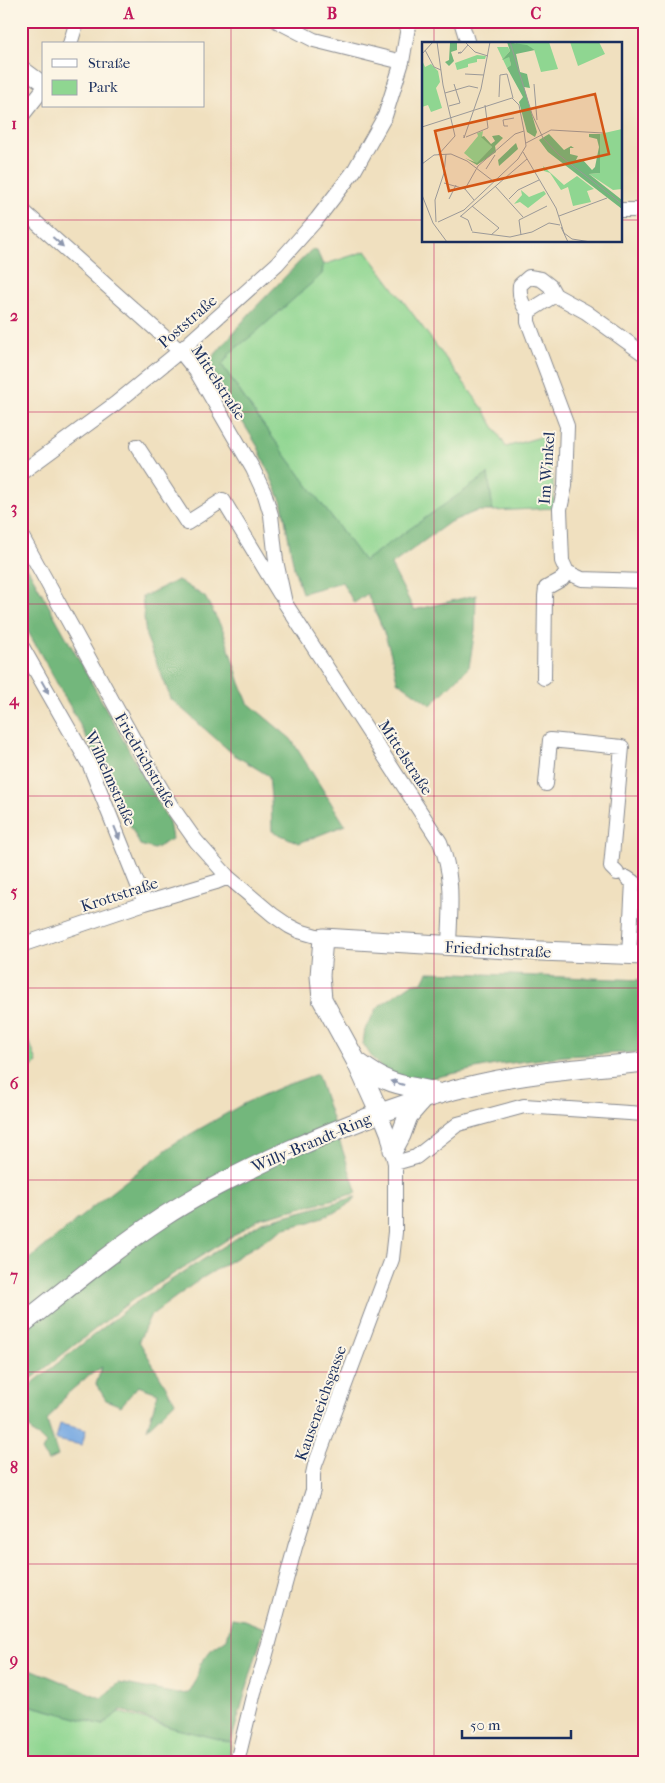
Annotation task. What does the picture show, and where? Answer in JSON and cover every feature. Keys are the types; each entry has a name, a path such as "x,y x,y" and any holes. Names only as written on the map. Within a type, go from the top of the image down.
{"main road":[{"name":"Friedrichstraße","path":"323,938 636,955"},
{"path":"323,938 320,976 322,999 356,1061 380,1114"},
{"path":"356,1061 386,1080 441,1094"},
{"name":"Willy-Brandt-Ring","path":"21,1325 112,1253 164,1216 238,1174 330,1132 422,1100 478,1084 526,1075 644,1062"},
{"path":"394,1157 408,1116 422,1100"}],"street":[{"path":"71,42 76,21"},
{"path":"277,21 314,40 402,62"},
{"name":"Poststraße","path":"21,473 115,404 180,351 277,264 317,218 354,171 384,116 402,62 409,21"},
{"path":"461,21 467,42"},
{"path":"21,67 42,83"},
{"path":"21,117 42,91"},
{"name":"Mittelstraße","path":"21,209 180,351 196,371 253,469 265,495 271,515 276,561 285,603"},
{"path":"622,210 644,210"},
{"path":"555,296 528,312 522,305 519,296 520,285 529,277 540,279 550,286 555,296 586,312 644,354"},
{"name":"Im Winkel","path":"528,312 528,322 567,426 565,486 560,509 562,561 568,572"},
{"name":"Mittelstraße","path":"138,446 187,523 223,500 285,603 440,842 450,876 451,895 448,946"},
{"name":"Friedrichstraße","path":"21,535 172,808 196,841 228,876 273,915 299,931 323,938"},
{"path":"544,678 546,588 562,580 568,572 582,579 644,581"},
{"name":"Wilhelmstraße","path":"21,645 90,766 145,903"},
{"path":"546,784 543,739 622,746 611,867 633,882 636,955"},
{"name":"Krottstraße","path":"21,945 145,903 210,884 228,876"},
{"path":"394,1157 416,1157 458,1124 524,1106 644,1114"},
{"name":"Kauseneichsgasse","path":"237,1762 254,1692 313,1490 315,1465 392,1259 394,1157 380,1114"}],"green space":[{"path":"311,250 317,251 323,265 322,274 231,352 222,365 253,411 364,561 488,474 493,511 477,511 450,522 391,565 414,610 476,595 475,630 469,667 431,705 397,681 385,636 367,594 354,603 342,582 302,593 294,568 282,503 258,447 207,364 250,313"},
{"path":"366,251 484,410 506,447 544,436 553,479 554,508 493,511 488,475 364,562 253,411 222,365 231,352 322,274 323,265"},
{"path":"21,556 169,822 172,839 154,849 140,845 76,717 21,619"},
{"path":"178,580 205,597 223,630 248,703 291,739 345,825 299,843 272,831 269,776 233,754 171,699 146,636 142,597"},
{"path":"428,972 644,980 644,1052 565,1056 495,1065 422,1080 397,1076 383,1069 372,1058 363,1044 365,1029 378,1007 411,984 423,982"},
{"path":"29,1040 37,1063 21,1074 21,1042"},
{"path":"317,1074 357,1193 261,1218 131,1301 21,1387 21,1266 175,1143 245,1103"},
{"path":"356,1197 352,1202 336,1212 310,1222 285,1228 199,1280 150,1316 139,1341 175,1402 147,1429 158,1393 138,1386 121,1406 106,1400 96,1384 102,1367 67,1394 47,1421 58,1456 48,1461 42,1451 46,1444 33,1434 23,1417 21,1418 21,1392 132,1305 262,1222"},
{"path":"232,1618 244,1620 264,1628 231,1742 173,1728 121,1710 103,1725 21,1703 21,1665 101,1698 119,1683 178,1694 189,1693 196,1681 200,1664 211,1650 227,1639"},
{"path":"21,1703 103,1725 118,1712 231,1742 229,1762 21,1762"}],"water":[{"path":"60,1424 86,1430 82,1445 56,1440"}]}
